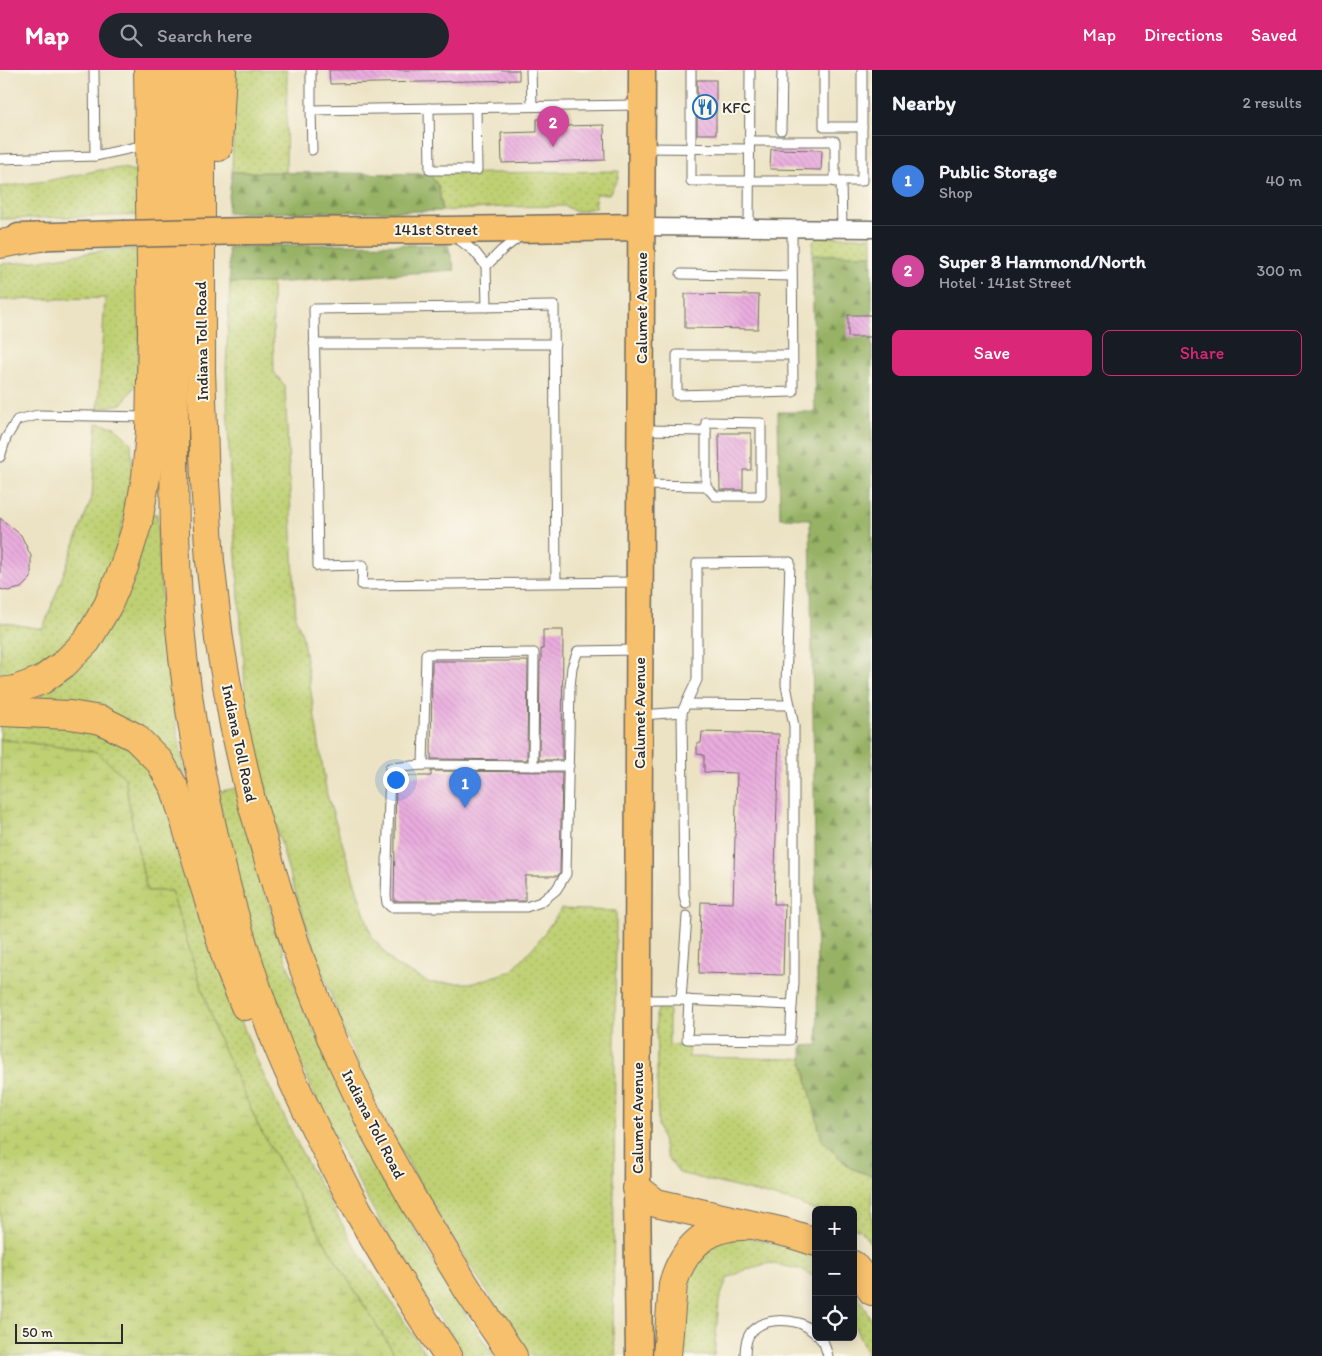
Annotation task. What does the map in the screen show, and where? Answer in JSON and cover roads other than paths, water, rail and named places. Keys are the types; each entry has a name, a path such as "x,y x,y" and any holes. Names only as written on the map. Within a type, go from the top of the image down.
{"highway":[{"path":"0,692 14,690 42,680 64,664 88,641 108,605 124,567 138,522 146,477 152,333 148,70"},
{"name":"Indiana Toll Road","path":"174,70 173,327 176,569 183,656 194,735 208,809 228,894 255,981 279,1049 315,1131 371,1234 427,1326 448,1356"},
{"name":"Indiana Toll Road","path":"200,70 201,371 204,463 211,564 219,639 234,725 251,800 301,961 333,1042 375,1132 416,1205 468,1290 513,1356"},
{"path":"200,275 215,195 222,70"},
{"path":"0,244 41,237"},
{"path":"0,712 70,715 101,720 135,737 160,762 174,789 228,964 263,1052 332,1189 371,1234"},
{"path":"637,1188 656,1185 788,1216 812,1224"},
{"path":"637,1188 656,1203 758,1226 812,1241"},
{"path":"667,1356 673,1284 682,1260 689,1249 699,1240 717,1231 738,1226 758,1226"},
{"path":"857,1248 872,1266"},
{"path":"857,1270 872,1291"}],"main road":[{"name":"Calumet Avenue","path":"639,1356 637,1188 642,70"},
{"name":"141st Street","path":"0,237 248,231 641,227"}],"street":[{"name":"141st Street","path":"641,227 872,229"}],"lane":[{"path":"94,70 95,156"},
{"path":"311,70 312,150"},
{"path":"531,70 532,106"},
{"path":"691,70 691,181 862,181 862,70"},
{"path":"749,228 750,70"},
{"path":"781,130 782,70"},
{"path":"824,70 824,127 862,127"},
{"path":"311,110 642,105"},
{"path":"430,108 430,170 477,170 476,107"},
{"path":"642,148 691,149 835,141 842,229"},
{"path":"0,158 95,156 149,145"},
{"path":"486,266 502,250 523,234 535,228"},
{"path":"792,228 793,392 677,395 676,355 792,355"},
{"path":"445,230 470,248 486,266 486,307"},
{"path":"681,274 792,276"},
{"path":"556,583 554,306 314,309 318,566 363,565 362,585 556,583 640,582"},
{"path":"314,344 555,344"},
{"path":"0,457 6,438 17,420 38,415 150,417"},
{"path":"706,422 761,423 761,496 715,496 706,486 706,422"},
{"path":"641,430 706,431"},
{"path":"640,484 706,486"},
{"path":"686,904 684,895 684,708 698,680 697,563 790,562 786,685 794,726 794,983 790,1040 687,1039 685,1000 687,916"},
{"path":"569,766 423,766 390,768 387,903 391,907 526,908 541,902 556,890 566,874 572,667 578,651 639,650"},
{"path":"423,766 426,654 534,653 533,766"},
{"path":"639,716 684,708 790,705"},
{"path":"638,1000 685,1000 792,1005"},
{"path":"745,1356 747,1338 752,1330 760,1324 770,1321 798,1323 812,1330"},
{"path":"822,1341 828,1356"}],"place":[{"name":"KFC","path":"705,107"},
{"name":"Super 8 Hammond/North","path":"553,147"},
{"name":"Public Storage","path":"465,808"}]}
